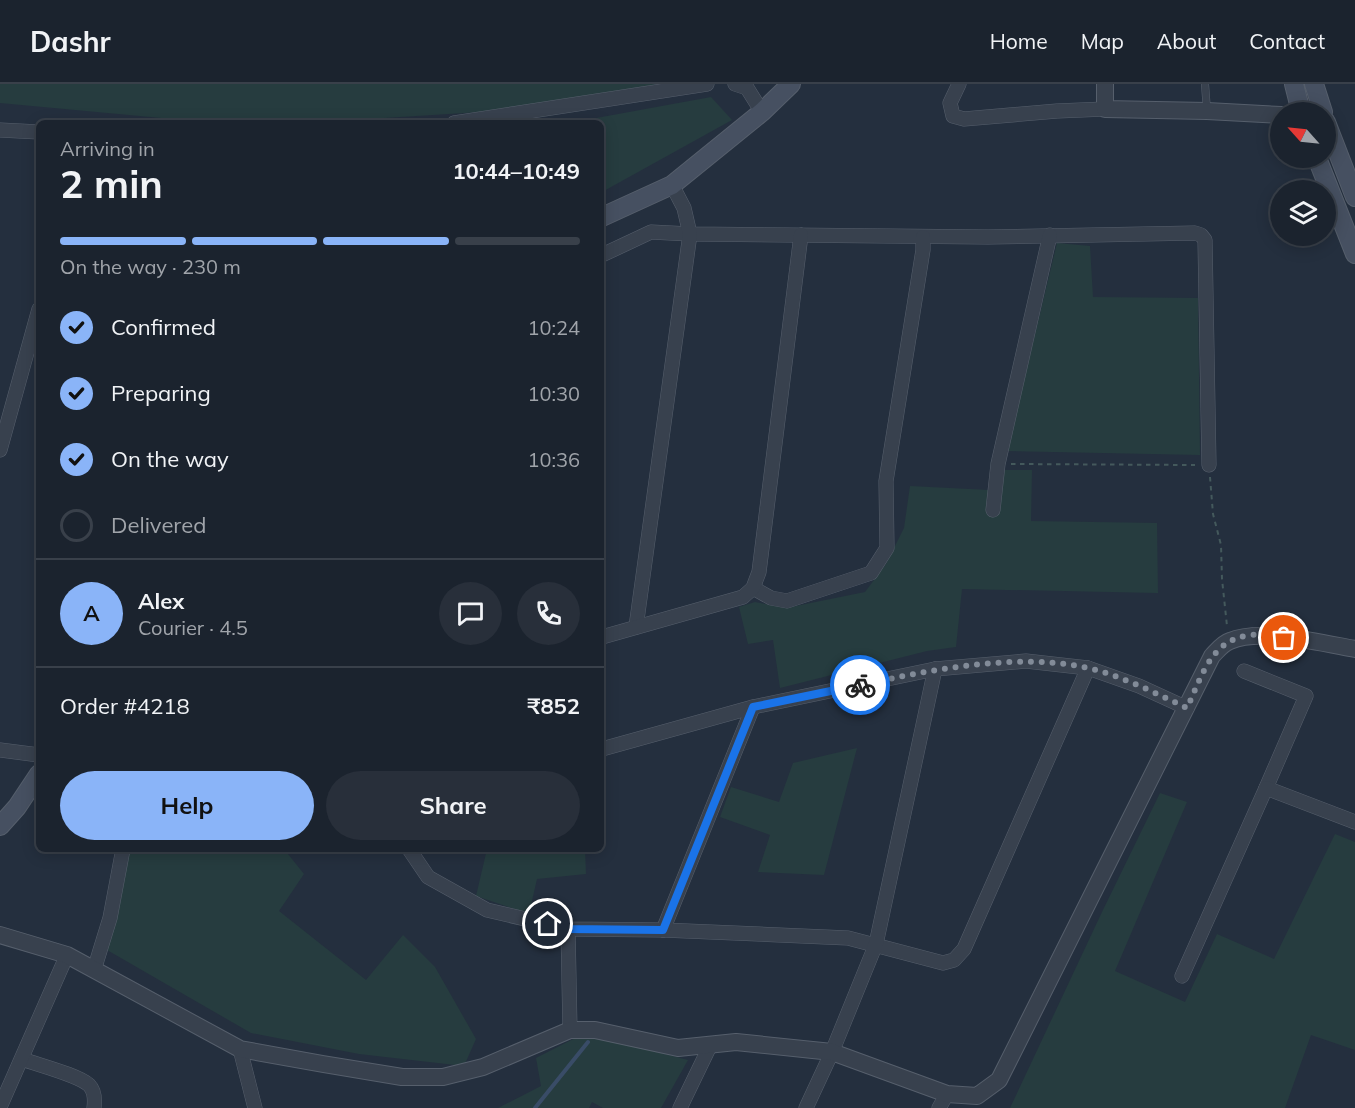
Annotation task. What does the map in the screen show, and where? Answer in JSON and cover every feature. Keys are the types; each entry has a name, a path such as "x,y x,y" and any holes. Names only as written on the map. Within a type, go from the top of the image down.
{"main road":[{"path":"604,216 672,184 762,112 791,84"},
{"path":"1294,84 1298,102"},
{"path":"1314,84 1320,102"},
{"path":"1336,148 1355,197"},
{"path":"1321,168 1355,254"},
{"path":"0,826 36,778"}],"street":[{"path":"473,120 707,84"},
{"path":"735,84 747,88 762,112"},
{"path":"959,84 950,103 953,116 964,119 1105,109 1207,111 1270,115"},
{"path":"1105,84 1105,109"},
{"path":"0,130 36,132"},
{"path":"636,627 690,234 684,208 672,184"},
{"path":"604,254 651,232 923,237 1195,232 1205,240 1209,465"},
{"path":"993,510 998,464 1050,235"},
{"path":"604,636 743,597 753,588 759,572 801,236"},
{"path":"753,588 771,598 787,601 871,573 887,549 886,481 923,237"},
{"path":"0,448 36,320"},
{"path":"0,935 67,955 240,1049 402,1077 443,1077 483,1067 570,1030 595,1030 678,1048 736,1042 832,1053 943,1101 977,1096 999,1080 1212,656 1228,641 1252,635 1355,649"},
{"path":"604,748 753,707 935,669 1026,661 1088,668 1139,686 1187,708"},
{"path":"411,852 428,877 487,910 568,929 663,930 848,938 943,963 954,960 964,950 1088,668"},
{"path":"806,1108 832,1053 876,944 935,669"},
{"path":"1182,975 1306,696 1244,670"},
{"path":"663,930 753,707"},
{"path":"0,750 36,755"},
{"path":"1266,788 1355,822"},
{"path":"94,970 110,918 122,852"},
{"path":"568,929 570,1030"},
{"path":"0,1107 67,955"},
{"path":"680,1108 710,1046"},
{"path":"240,1049 255,1108"},
{"path":"22,1059 81,1080 91,1086 95,1095 94,1108"}],"lane":[{"path":"1205,84 1207,111"}],"path":[{"path":"998,464 1209,465 1213,514 1221,545 1228,641"}],"green space":[{"path":"0,84 658,84 497,111 352,120 183,120 0,103"},
{"path":"711,97 732,120 604,191 604,120 585,120"},
{"path":"1057,243 1090,246 1093,297 1198,298 1200,455 1007,451"},
{"path":"993,470 1032,470 1031,521 1157,523 1158,593 962,589 956,647 927,651 780,688 773,640 748,644 739,607 755,602 786,608 865,592 886,564 904,528 910,486 989,490"},
{"path":"857,748 824,875 758,872 770,835 720,817 731,787 779,802 793,763"},
{"path":"1160,793 1187,802 1115,971 1185,1002 1217,934 1274,959 1335,834 1355,842 1355,1050 1311,1035 1285,1108 1010,1108 1102,912"},
{"path":"125,852 286,852 304,874 279,911 366,980 403,935 435,967 476,1039 464,1066 359,1054 251,1033 107,950"},
{"path":"486,852 585,852 586,874 537,879 529,914 476,896"},
{"path":"585,1033 688,1060 661,1108 603,1108 592,1102 589,1108 498,1108 541,1086 536,1058"}],"waterway":[{"path":"535,1108 588,1042"}],"way so far":[{"path":"860,685 935,669 1026,661 1088,668 1139,686 1187,708 1212,656 1228,641 1252,635 1284,638"}],"route":[{"path":"548,924 568,929 663,930 753,707 860,685"}]}
